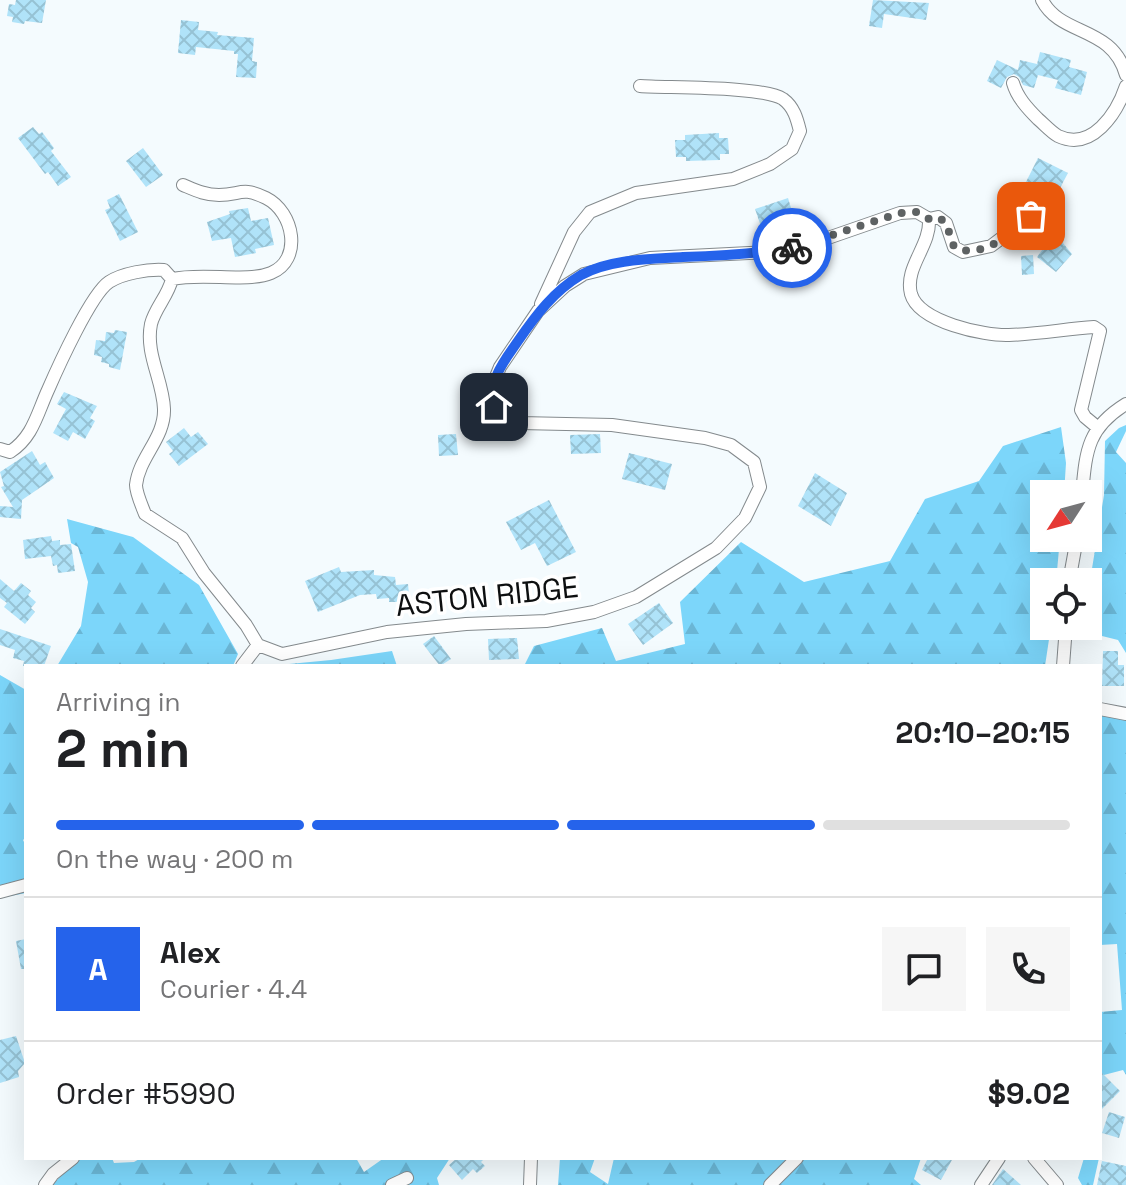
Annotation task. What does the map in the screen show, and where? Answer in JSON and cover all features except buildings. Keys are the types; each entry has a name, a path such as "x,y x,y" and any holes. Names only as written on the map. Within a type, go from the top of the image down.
{"street":[{"path":"1042,0 1059,18 1114,48 1122,59 1126,75"},
{"path":"1013,83 1017,95 1057,135 1077,139 1091,136 1110,116 1119,106 1126,86"},
{"path":"538,311 574,232 590,212 636,193 733,179 770,164 792,149 800,131 795,112 782,98 744,90 640,86"},
{"path":"172,279 191,275 250,278 270,274 283,266 291,253 292,234 284,213 269,199 242,189 221,195 200,192 183,185"},
{"name":"ASTON RIDGE","path":"258,645 282,654 387,632 466,624 546,621 594,612 636,597 693,563 716,548 745,518 760,487 754,462 731,445 705,438 612,425 520,423 504,417 494,407 491,389 500,367 538,311 565,286 603,267 650,258 770,252 802,247 900,213 917,212 929,219"},
{"path":"1031,216 991,246 963,252 954,247 946,223 938,217 929,219 930,232 911,272 911,296 925,313 948,323 1005,335 1094,327 1100,331 1081,410 1097,427"},
{"path":"0,449 10,452 22,444 33,429 47,391 97,294 110,281 152,269 164,270 172,279"},
{"path":"172,279 169,291 152,321 149,345 164,410 159,437 136,486 145,514 182,538 204,573 246,625 258,645 244,664"},
{"path":"1084,480 1087,449 1097,427 1126,404"},
{"path":"1063,664 1065,640"},
{"path":"1102,709 1126,714"},
{"path":"0,892 24,886"},
{"path":"45,1185 70,1160"},
{"path":"530,1185 531,1160"},
{"path":"770,1185 795,1160"},
{"path":"981,1185 998,1160"},
{"path":"1036,1160 1057,1185"},
{"path":"392,1185 407,1178"}],"green space":[{"path":"1126,425 1116,452 1126,463 1126,653 1118,640 1102,636 1102,568 1092,568 1095,552 1102,552 1105,441"},
{"path":"1061,427 1065,480 1030,480 1030,552 1059,552 1057,568 1030,568 1030,640 1049,640 1045,664 525,664 534,646 602,628 616,661 685,644 680,602 741,542 804,582 890,561 925,499 979,481 1003,446"},
{"path":"67,519 133,537 199,585 238,654 234,664 58,664 81,626 88,582 78,547 71,543"},
{"path":"392,651 396,664 289,664"},
{"path":"0,675 24,689 24,893 0,898"},
{"path":"1102,716 1126,716 1126,1075 1123,1070 1102,1075 1102,1012 1122,1010 1117,944 1102,945"},
{"path":"77,1160 113,1160 114,1163 138,1160 357,1160 364,1172 381,1160 449,1160 437,1178 439,1185 52,1185"},
{"path":"560,1160 594,1160 590,1172 608,1184 614,1160 920,1160 914,1179 921,1185 558,1185"},
{"path":"1083,1160 1099,1160 1093,1185 1082,1185 1078,1178"}],"way so far":[{"path":"792,248 900,213 917,212 929,219 938,217 946,223 954,247 963,252 975,251 991,246 1031,216"}],"route":[{"path":"494,407 491,389 500,367 538,311 565,286 584,274 650,258 770,252 792,248"}]}
